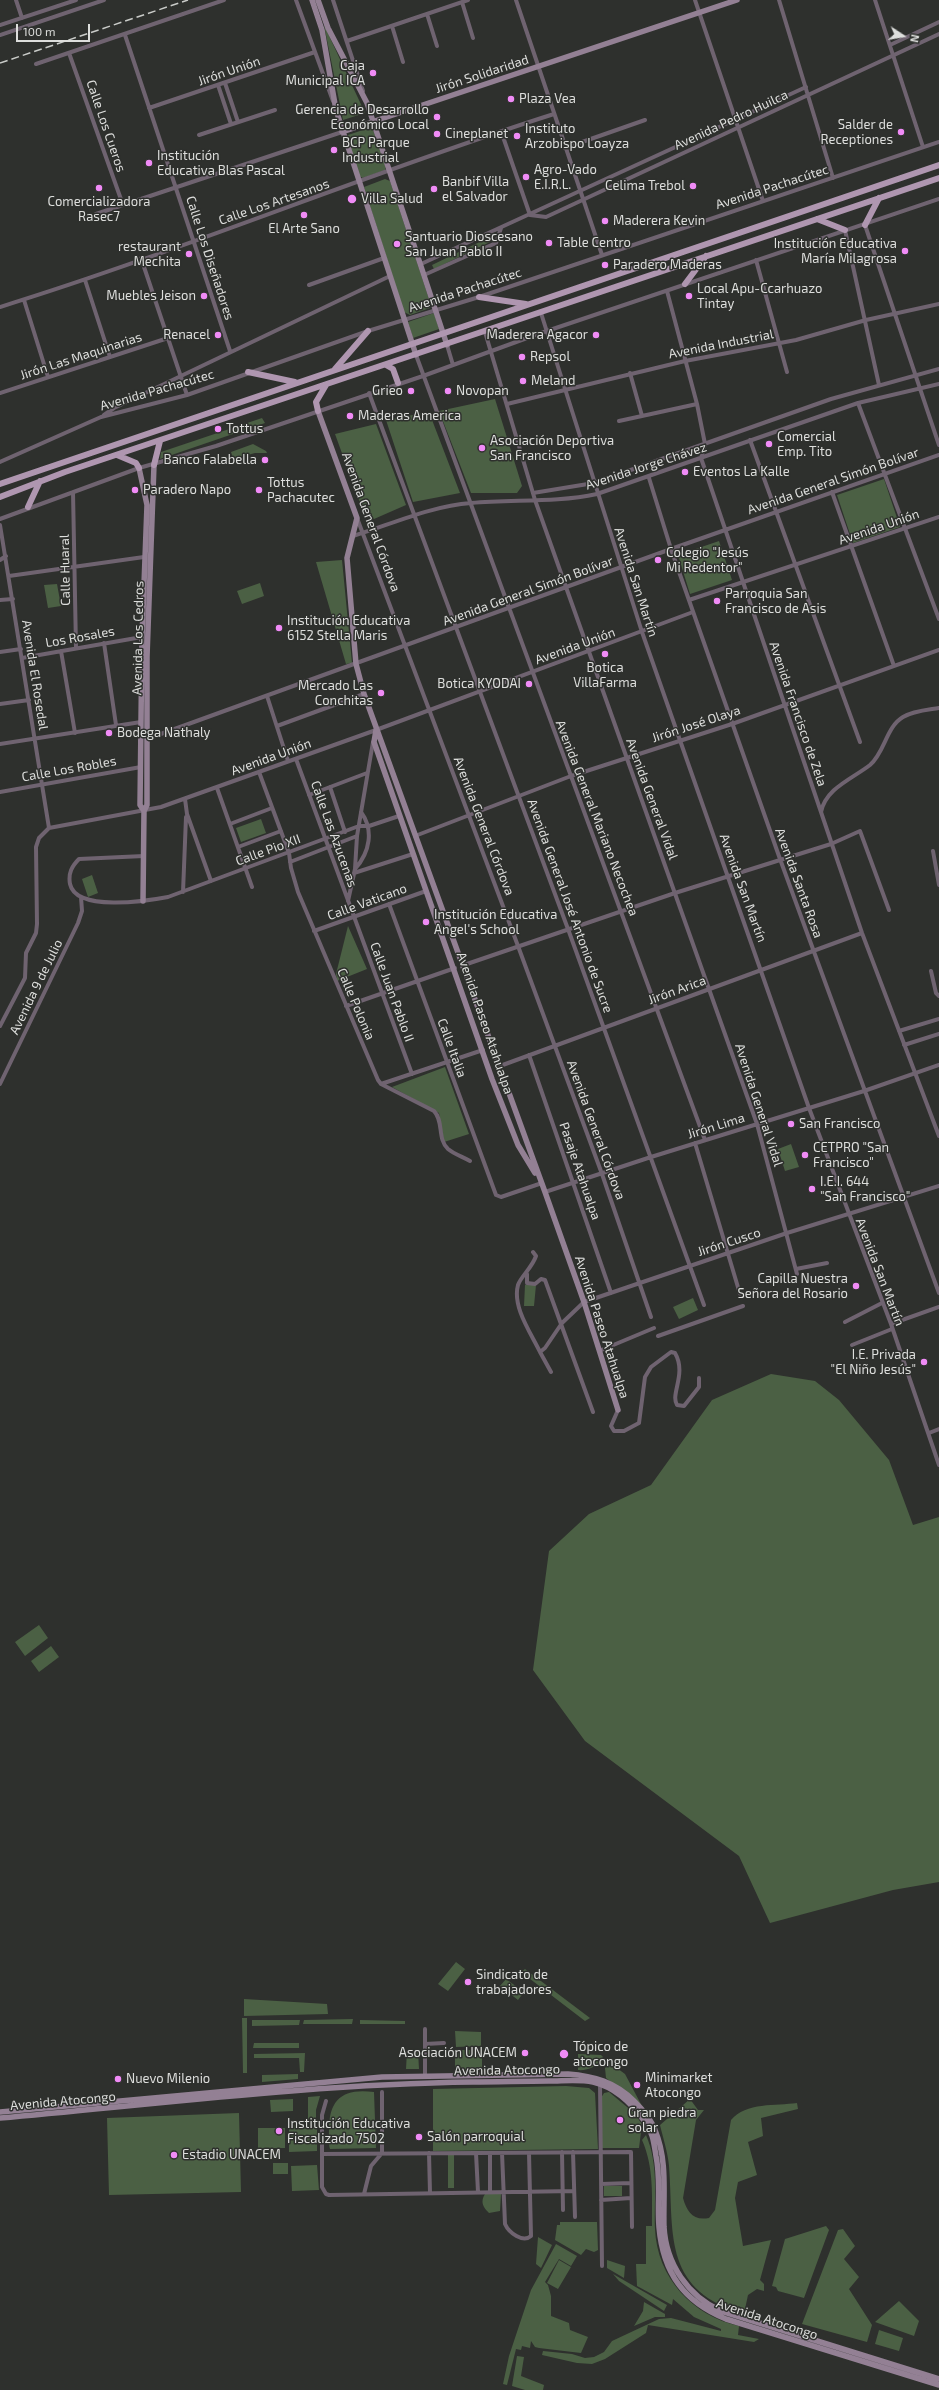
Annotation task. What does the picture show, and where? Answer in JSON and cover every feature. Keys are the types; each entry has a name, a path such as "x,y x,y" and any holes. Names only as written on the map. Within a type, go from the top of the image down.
{"main road":[{"path":"312,0 322,30 336,110 342,132 416,355"},
{"path":"318,0 328,28 367,103 447,345"},
{"name":"Jirón Solidaridad","path":"342,132 737,0"},
{"path":"0,484 91,451 939,166"},
{"path":"0,497 95,462 447,345 730,247 939,178"},
{"path":"865,224 879,198"},
{"path":"802,211 808,215 806,222"},
{"path":"816,219 845,230"},
{"path":"727,237 730,247"},
{"path":"685,284 706,256"},
{"path":"479,297 528,304"},
{"path":"334,370 368,331"},
{"path":"386,365 393,369 398,383"},
{"path":"248,372 296,383"},
{"path":"318,410 316,402 326,385"},
{"name":"Avenida General Córdova","path":"318,410 357,518"},
{"path":"154,465 160,441"},
{"path":"91,451 95,462"},
{"path":"117,455 136,463 140,468"},
{"name":"Avenida Los Cedros","path":"143,901 144,811 147,805 147,657 154,465"},
{"name":"Avenida Los Cedros","path":"140,468 147,505 142,637 140,805 144,811"},
{"path":"142,481 154,479"},
{"path":"28,507 40,481"},
{"name":"Avenida Paseo Atahualpa","path":"357,518 347,558 356,664 364,694 376,730 464,965 542,1183 584,1302 618,1410"},
{"name":"Avenida Paseo Atahualpa","path":"376,730 374,742 483,1050 518,1145 542,1183"},
{"name":"Avenida Atocongo","path":"0,2112 251,2088 425,2076 568,2074 600,2081 615,2086 631,2098 645,2114 656,2131 663,2164 664,2228 675,2265 691,2292 721,2311 939,2379"},
{"name":"Avenida Atocongo","path":"0,2118 382,2084 600,2081 629,2103 652,2133 658,2164 659,2228 663,2247 677,2282 693,2302 726,2319 939,2385"},
{"path":"251,2088 252,2095"},
{"path":"218,2092 218,2098"}],"street":[{"path":"16,0 22,18"},
{"path":"55,0 58,6"},
{"path":"0,25 58,6 64,2 76,0"},
{"path":"0,34 104,0"},
{"path":"36,64 125,35 224,0"},
{"path":"296,0 336,110"},
{"path":"333,0 367,103"},
{"path":"347,41 468,0"},
{"path":"516,0 602,255"},
{"path":"695,0 763,201"},
{"path":"779,0 833,178"},
{"path":"875,0 924,147"},
{"path":"462,2 473,38"},
{"path":"427,14 437,46"},
{"path":"890,45 939,22"},
{"path":"392,26 403,62"},
{"name":"Avenida Pedro Huilca","path":"530,215 546,217 939,34"},
{"name":"Calle Los Diseñadores","path":"125,35 230,351"},
{"name":"Jirón Unión","path":"149,108 315,52"},
{"name":"Calle Los Cueros","path":"69,53 123,205"},
{"path":"225,82 238,122"},
{"path":"218,85 231,124"},
{"path":"421,264 806,87"},
{"path":"199,135 275,110"},
{"name":"Calle Los Artesanos","path":"0,307 85,280 141,258 358,183 389,170 554,114"},
{"path":"565,148 645,120"},
{"path":"501,131 530,215"},
{"name":"Jirón Solidaridad","path":"96,214 342,132"},
{"name":"Avenida Pachacútec","path":"0,462 101,417 187,395 248,372 368,331 405,321 479,297 939,142"},
{"path":"0,519 28,507 140,468 154,465 398,383 423,376 546,331 939,199"},
{"path":"865,224 939,445"},
{"path":"424,275 496,243 501,228"},
{"path":"845,230 866,320 879,385"},
{"path":"141,258 187,395"},
{"path":"309,285 384,258"},
{"path":"756,260 786,372"},
{"path":"101,417 114,408 230,351 390,276"},
{"path":"85,280 110,357"},
{"path":"667,291 697,404 705,444 701,458"},
{"path":"24,300 48,377"},
{"name":"Avenida Industrial","path":"507,404 685,361 778,343 894,313 939,304"},
{"name":"Avenida San Martín","path":"541,313 620,568 642,632 762,970 809,1108 848,1216 891,1327 939,1465"},
{"name":"Avenida General Vidal","path":"485,332 535,500 757,1124 797,1274"},
{"name":"Jirón Las Maquinarias","path":"0,393 168,338"},
{"path":"447,345 454,365"},
{"name":"Avenida General Mariano Necochea","path":"416,355 455,456 470,503 622,911 705,1140"},
{"name":"Avenida Jorge Chávez","path":"533,493 594,484 831,399 939,370"},
{"path":"630,374 642,416"},
{"name":"Avenida Jorge Chávez","path":"353,536 416,515 470,503 572,499 597,494 649,478 750,440 858,403 939,384"},
{"name":"Avenida General José Antonio de Sucre","path":"369,393 416,515 479,692 568,929 704,1305"},
{"path":"858,403 886,473 939,619"},
{"path":"619,421 697,404"},
{"path":"750,440 860,742"},
{"name":"Avenida General Simón Bolívar","path":"147,739 457,628 671,549 939,455"},
{"name":"Avenida Francisco de Zela","path":"701,458 862,933 898,1032 939,1136"},
{"name":"Avenida Santa Rosa","path":"649,478 688,600 813,952 939,1293"},
{"name":"Calle Huaral","path":"73,492 76,648"},
{"path":"832,492 894,666"},
{"name":"Avenida Unión","path":"688,600 795,566 939,517"},
{"name":"Avenida General Córdova","path":"357,518 602,1174 651,1318"},
{"name":"Avenida El Rosedal","path":"0,525 49,828"},
{"path":"0,560 6,556"},
{"path":"9,576 144,557"},
{"path":"0,600 13,599"},
{"name":"Avenida Unión","path":"49,828 144,811 185,799 589,652 693,612"},
{"name":"Los Rosales","path":"22,658 142,637"},
{"path":"104,643 116,726"},
{"path":"0,652 21,649"},
{"name":"Jirón José Olaya","path":"416,836 571,776 732,724 939,650"},
{"path":"61,651 74,733"},
{"path":"277,726 364,694"},
{"path":"267,696 288,761"},
{"path":"0,704 29,700"},
{"path":"821,813 826,797 871,764 893,726 903,717 921,710 939,708"},
{"path":"0,744 35,740 141,722"},
{"path":"348,902 355,871 357,836 367,773 374,742"},
{"name":"Calle Las Azucenas","path":"296,759 354,917"},
{"name":"Calle Los Robles","path":"0,792 141,767"},
{"name":"Calle Polonia","path":"259,772 289,853 293,878 314,932 381,1084"},
{"path":"309,795 367,773"},
{"path":"330,787 345,832"},
{"path":"217,788 252,887"},
{"path":"183,892 187,814 185,799"},
{"path":"230,824 272,808"},
{"path":"355,871 366,853 369,826 361,812"},
{"path":"187,814 212,881"},
{"name":"Calle Pio XII","path":"81,897 91,901 143,901 183,892 359,826 369,826 399,816"},
{"path":"0,1026 25,978 26,953 36,933 37,924 36,848 39,838 49,828"},
{"path":"238,847 281,831"},
{"path":"464,965 675,893 831,844 860,831 890,910"},
{"name":"Calle Pio XII","path":"290,862 357,836"},
{"path":"933,851 939,885"},
{"path":"355,871 413,854"},
{"path":"81,897 70,886 69,877 71,870 79,859 144,856"},
{"name":"Calle Vaticano","path":"314,932 426,891"},
{"name":"Avenida 9 de Julio","path":"0,1084 78,923 82,910 81,897"},
{"name":"Calle Italia","path":"389,904 498,1197 542,1183"},
{"name":"Calle Juan Pablo II","path":"354,917 412,1074"},
{"name":"Jirón Arica","path":"500,1066 862,933"},
{"path":"346,1006 454,968"},
{"path":"931,971 936,993 939,996"},
{"path":"898,1032 939,1019"},
{"path":"904,1045 939,1034"},
{"path":"381,1084 483,1050"},
{"name":"Pasaje Atahualpa","path":"529,1055 575,1184 611,1293"},
{"name":"Jirón Lima","path":"545,1192 575,1184 695,1143 864,1091 939,1065"},
{"path":"381,1084 434,1111 438,1117 444,1144 448,1149 470,1161"},
{"path":"695,1143 729,1252 740,1294"},
{"name":"Jirón Cusco","path":"540,1352 545,1348 562,1323 584,1302 787,1233 903,1199 939,1186"},
{"path":"533,1252 536,1256 532,1266 518,1284 520,1308 551,1372"},
{"path":"796,1269 827,1263"},
{"path":"527,1273 527,1283 535,1284 541,1279 545,1280 562,1323 593,1412"},
{"path":"845,1322 882,1303"},
{"path":"658,1336 743,1306"},
{"path":"852,1345 939,1307"},
{"path":"599,1351 654,1328"},
{"path":"618,1410 611,1426 614,1431 624,1431 639,1423 645,1377 651,1367 671,1352 675,1353 680,1364 681,1373 675,1398 677,1405 684,1405 686,1400 699,1387 700,1378"},
{"path":"928,1433 939,1429"},
{"path":"424,2029 425,2076"},
{"path":"425,2044 444,2043"},
{"path":"600,2081 602,2266"},
{"path":"364,2194 371,2166 382,2153 382,2092"},
{"path":"326,2101 322,2115 322,2187 326,2194 574,2191"},
{"path":"562,2152 563,2210"},
{"path":"573,2152 574,2217"},
{"path":"322,2154 631,2152 632,2227"},
{"path":"429,2153 430,2193"},
{"path":"476,2153 478,2192"},
{"path":"490,2153 490,2192"},
{"path":"502,2153 506,2227 524,2238 531,2236 529,2153"},
{"path":"601,2184 631,2183"},
{"path":"601,2200 631,2198"}],"green space":[{"path":"324,25 365,113 343,120"},
{"path":"369,128 373,130 386,166 385,170 363,178 359,176 347,138 348,135"},
{"path":"385,179 390,181 431,305 430,308 410,315 404,312 364,187"},
{"path":"490,237 492,241 434,269 432,265"},
{"path":"434,313 439,329 413,338 408,322"},
{"name":"Asociación Deportiva San Francisco","path":"495,399 522,486 517,493 471,493 439,411"},
{"name":"Asociación Deportiva San Francisco","path":"429,412 460,493 413,502 386,420"},
{"path":"262,418 265,423 160,459 161,452"},
{"path":"376,424 406,505 374,519 364,514 335,434"},
{"path":"253,444 267,453 255,453 233,459 231,452"},
{"path":"884,479 900,527 853,543 837,495"},
{"path":"719,541 732,580 690,594 678,555"},
{"path":"342,560 352,663 346,664 316,562"},
{"path":"260,583 264,596 242,604 237,591"},
{"path":"57,584 61,606 48,608 44,585"},
{"path":"261,819 266,833 241,842 236,828"},
{"path":"92,875 98,893 88,897 82,879"},
{"path":"348,926 367,969 337,981 336,974"},
{"path":"445,1067 469,1134 444,1142 439,1113 392,1087"},
{"path":"791,1144 799,1167 785,1171 778,1149"},
{"path":"525,1285 536,1285 534,1306 524,1306"},
{"path":"693,1298 698,1310 679,1319 673,1307"},
{"path":"771,1374 815,1381 839,1400 889,1460 913,1525 939,1517 939,1882 893,1890 770,1923 739,1856 585,1741 533,1670 549,1551 589,1514 651,1485 712,1400"},
{"path":"39,1625 48,1638 25,1656 15,1642"},
{"path":"51,1646 59,1657 39,1672 31,1661"},
{"path":"456,1962 465,1969 448,1991 438,1984"},
{"path":"525,1969 590,2018 585,2021 521,1972"},
{"path":"506,1979 524,1992 518,2000 500,1986"},
{"path":"244,1999 327,2004 328,2014 244,2016"},
{"path":"242,2018 247,2018 247,2073 243,2073"},
{"path":"353,2019 352,2024 303,2024 304,2020"},
{"path":"252,2020 300,2020 299,2025 252,2026"},
{"path":"360,2020 405,2021 405,2024 360,2024"},
{"path":"455,2031 481,2032 481,2046 456,2047"},
{"path":"254,2043 299,2043 299,2048 253,2048"},
{"path":"455,2050 482,2050 482,2071 455,2071"},
{"path":"407,2051 418,2051 419,2069 406,2069"},
{"path":"305,2053 304,2072 300,2072 299,2058 254,2058 254,2054"},
{"path":"578,2054 601,2055 603,2057 599,2063 592,2067 585,2070 578,2070"},
{"path":"610,2063 625,2074 643,2108 606,2078 605,2068"},
{"path":"298,2074 298,2079 262,2082 262,2075"},
{"path":"566,2086 589,2088 595,2093 598,2149 433,2151 433,2089"},
{"path":"363,2091 374,2092 376,2148 330,2149 330,2119 335,2103 346,2094"},
{"path":"609,2092 633,2112 642,2124 639,2148 602,2148 601,2098 604,2093"},
{"path":"320,2096 316,2110 316,2122 308,2122 308,2097"},
{"path":"293,2099 293,2111 271,2112 270,2100"},
{"path":"690,2099 698,2110 704,2110 696,2120 683,2198 689,2211 695,2217 703,2219 709,2218 715,2210 731,2120 737,2114 745,2110 762,2106 797,2103 798,2109 761,2118 763,2136 748,2142 757,2175 738,2182 735,2198 743,2246 771,2240 760,2280 764,2284 764,2291 757,2289 748,2295 745,2309 738,2312 713,2301 696,2288 684,2272 677,2254 673,2235 667,2151 660,2125"},
{"name":"Estadio UNACEM","path":"239,2113 241,2192 109,2195 107,2118"},
{"path":"307,2124 307,2127 317,2126 317,2151 289,2152 289,2125"},
{"path":"258,2128 285,2128 285,2148 258,2148"},
{"path":"646,2135 653,2158 657,2247 662,2263 670,2279 680,2292 707,2314 722,2321 739,2326 738,2335 759,2339 754,2342 648,2325 646,2333 605,2359 592,2364 577,2363 542,2355 543,2351 572,2354 585,2358 594,2357 604,2352 612,2341 659,2319 671,2318 721,2331 721,2329 694,2317 673,2299 672,2305 637,2286 636,2264 646,2264 646,2226 652,2226 652,2193 649,2161 642,2140"},
{"path":"448,2155 454,2155 454,2188 448,2188"},
{"path":"273,2163 288,2163 288,2174 273,2174"},
{"path":"317,2165 319,2190 292,2191 291,2166"},
{"path":"604,2186 622,2186 622,2196 604,2196"},
{"path":"485,2194 501,2194 500,2211 489,2213 487,2211 482,2202"},
{"path":"560,2222 597,2222 598,2250 594,2252 586,2249 581,2255 555,2240 557,2225 560,2225"},
{"path":"826,2226 829,2230 804,2298 778,2291 776,2287 772,2286 785,2239"},
{"path":"843,2229 855,2246 844,2259 859,2277 849,2289 872,2325 867,2342 802,2324 838,2230"},
{"path":"538,2237 552,2245 541,2268 536,2264"},
{"path":"556,2244 577,2256 571,2266 559,2259 545,2282 548,2285 551,2296 551,2316 569,2323 570,2330 588,2337 581,2353 539,2348 535,2347 531,2341 530,2348 522,2346 521,2350 516,2349 507,2385 503,2384 509,2356 531,2290"},
{"path":"559,2260 571,2267 558,2289 547,2283"},
{"path":"607,2260 625,2266 624,2278 607,2268"},
{"path":"613,2274 667,2305 664,2311 619,2281"},
{"path":"899,2301 919,2321 914,2336 875,2322"},
{"path":"644,2302 665,2314 665,2317 655,2317 634,2326 643,2311"},
{"path":"879,2330 903,2338 899,2351 875,2344"},
{"path":"517,2356 524,2357 521,2376 544,2385 543,2390 525,2390 512,2386"}],"railway":[{"path":"0,63 188,0"}],"place":[{"name":"Caja Municipal ICA","path":"373,73"},
{"name":"Plaza Vea","path":"511,99"},
{"name":"Gerencia de Desarrollo Económico Local","path":"437,117"},
{"name":"Salder de Receptiones","path":"901,132"},
{"name":"Cineplanet","path":"437,134"},
{"name":"Instituto Arzobispo Loayza","path":"517,136"},
{"name":"BCP Parque Industrial","path":"334,150"},
{"name":"Institución Educativa Blas Pascal","path":"149,163"},
{"name":"Agro-Vado E.I.R.L.","path":"526,177"},
{"name":"Celima Trebol","path":"693,186"},
{"name":"Comercializadora Rasec7","path":"99,188"},
{"name":"Banbif Villa el Salvador","path":"434,189"},
{"name":"Villa Salud","path":"352,199"},
{"name":"El Arte Sano","path":"304,215"},
{"name":"Maderera Kevin","path":"605,221"},
{"name":"Table Centro","path":"549,243"},
{"name":"Santuario Dioscesano San Juan Pablo II","path":"397,244"},
{"name":"Institución Educativa María Milagrosa","path":"905,251"},
{"name":"restaurant Mechita","path":"189,254"},
{"name":"Paradero Maderas","path":"605,265"},
{"name":"Muebles Jeison","path":"204,296"},
{"name":"Local Apu-Ccarhuazo Tintay","path":"689,296"},
{"name":"Renacel","path":"218,335"},
{"name":"Maderera Agacor","path":"596,335"},
{"name":"Repsol","path":"522,357"},
{"name":"Meland","path":"523,381"},
{"name":"Grieo","path":"411,391"},
{"name":"Novopan","path":"448,391"},
{"name":"Maderas America","path":"350,416"},
{"name":"Tottus","path":"218,429"},
{"name":"Comercial Emp. Tito","path":"769,444"},
{"name":"Asociación Deportiva San Francisco","path":"482,448"},
{"name":"Banco Falabella","path":"265,460"},
{"name":"Eventos La Kalle","path":"685,472"},
{"name":"Paradero Napo","path":"135,490"},
{"name":"Tottus Pachacutec","path":"259,490"},
{"name":"Colegio \"Jesús Mi Redentor\"","path":"658,560"},
{"name":"Parroquia San Francisco de Asis","path":"717,601"},
{"name":"Institución Educativa 6152 Stella Maris","path":"279,628"},
{"name":"Botica VillaFarma","path":"605,654"},
{"name":"Botica KYODAI","path":"529,684"},
{"name":"Mercado Las Conchitas","path":"381,693"},
{"name":"Bodega Nathaly","path":"109,733"},
{"name":"Institución Educativa Angel's School","path":"426,922"},
{"name":"San Francisco","path":"791,1124"},
{"name":"CETPRO \"San Francisco\"","path":"805,1155"},
{"name":"I.E.I. 644 \"San Francisco\"","path":"812,1189"},
{"name":"Capilla Nuestra Señora del Rosario","path":"856,1286"},
{"name":"I.E. Privada \"El Niño Jesús\"","path":"924,1362"},
{"name":"Sindicato de trabajadores","path":"468,1982"},
{"name":"Asociación UNACEM","path":"525,2053"},
{"name":"Tópico de atocongo","path":"564,2054"},
{"name":"Nuevo Milenio","path":"118,2079"},
{"name":"Minimarket Atocongo","path":"637,2085"},
{"name":"Gran piedra solar","path":"620,2120"},
{"name":"Institución Educativa Fiscalizado 7502","path":"279,2131"},
{"name":"Salón parroquial","path":"419,2137"},
{"name":"Estadio UNACEM","path":"174,2155"}]}
